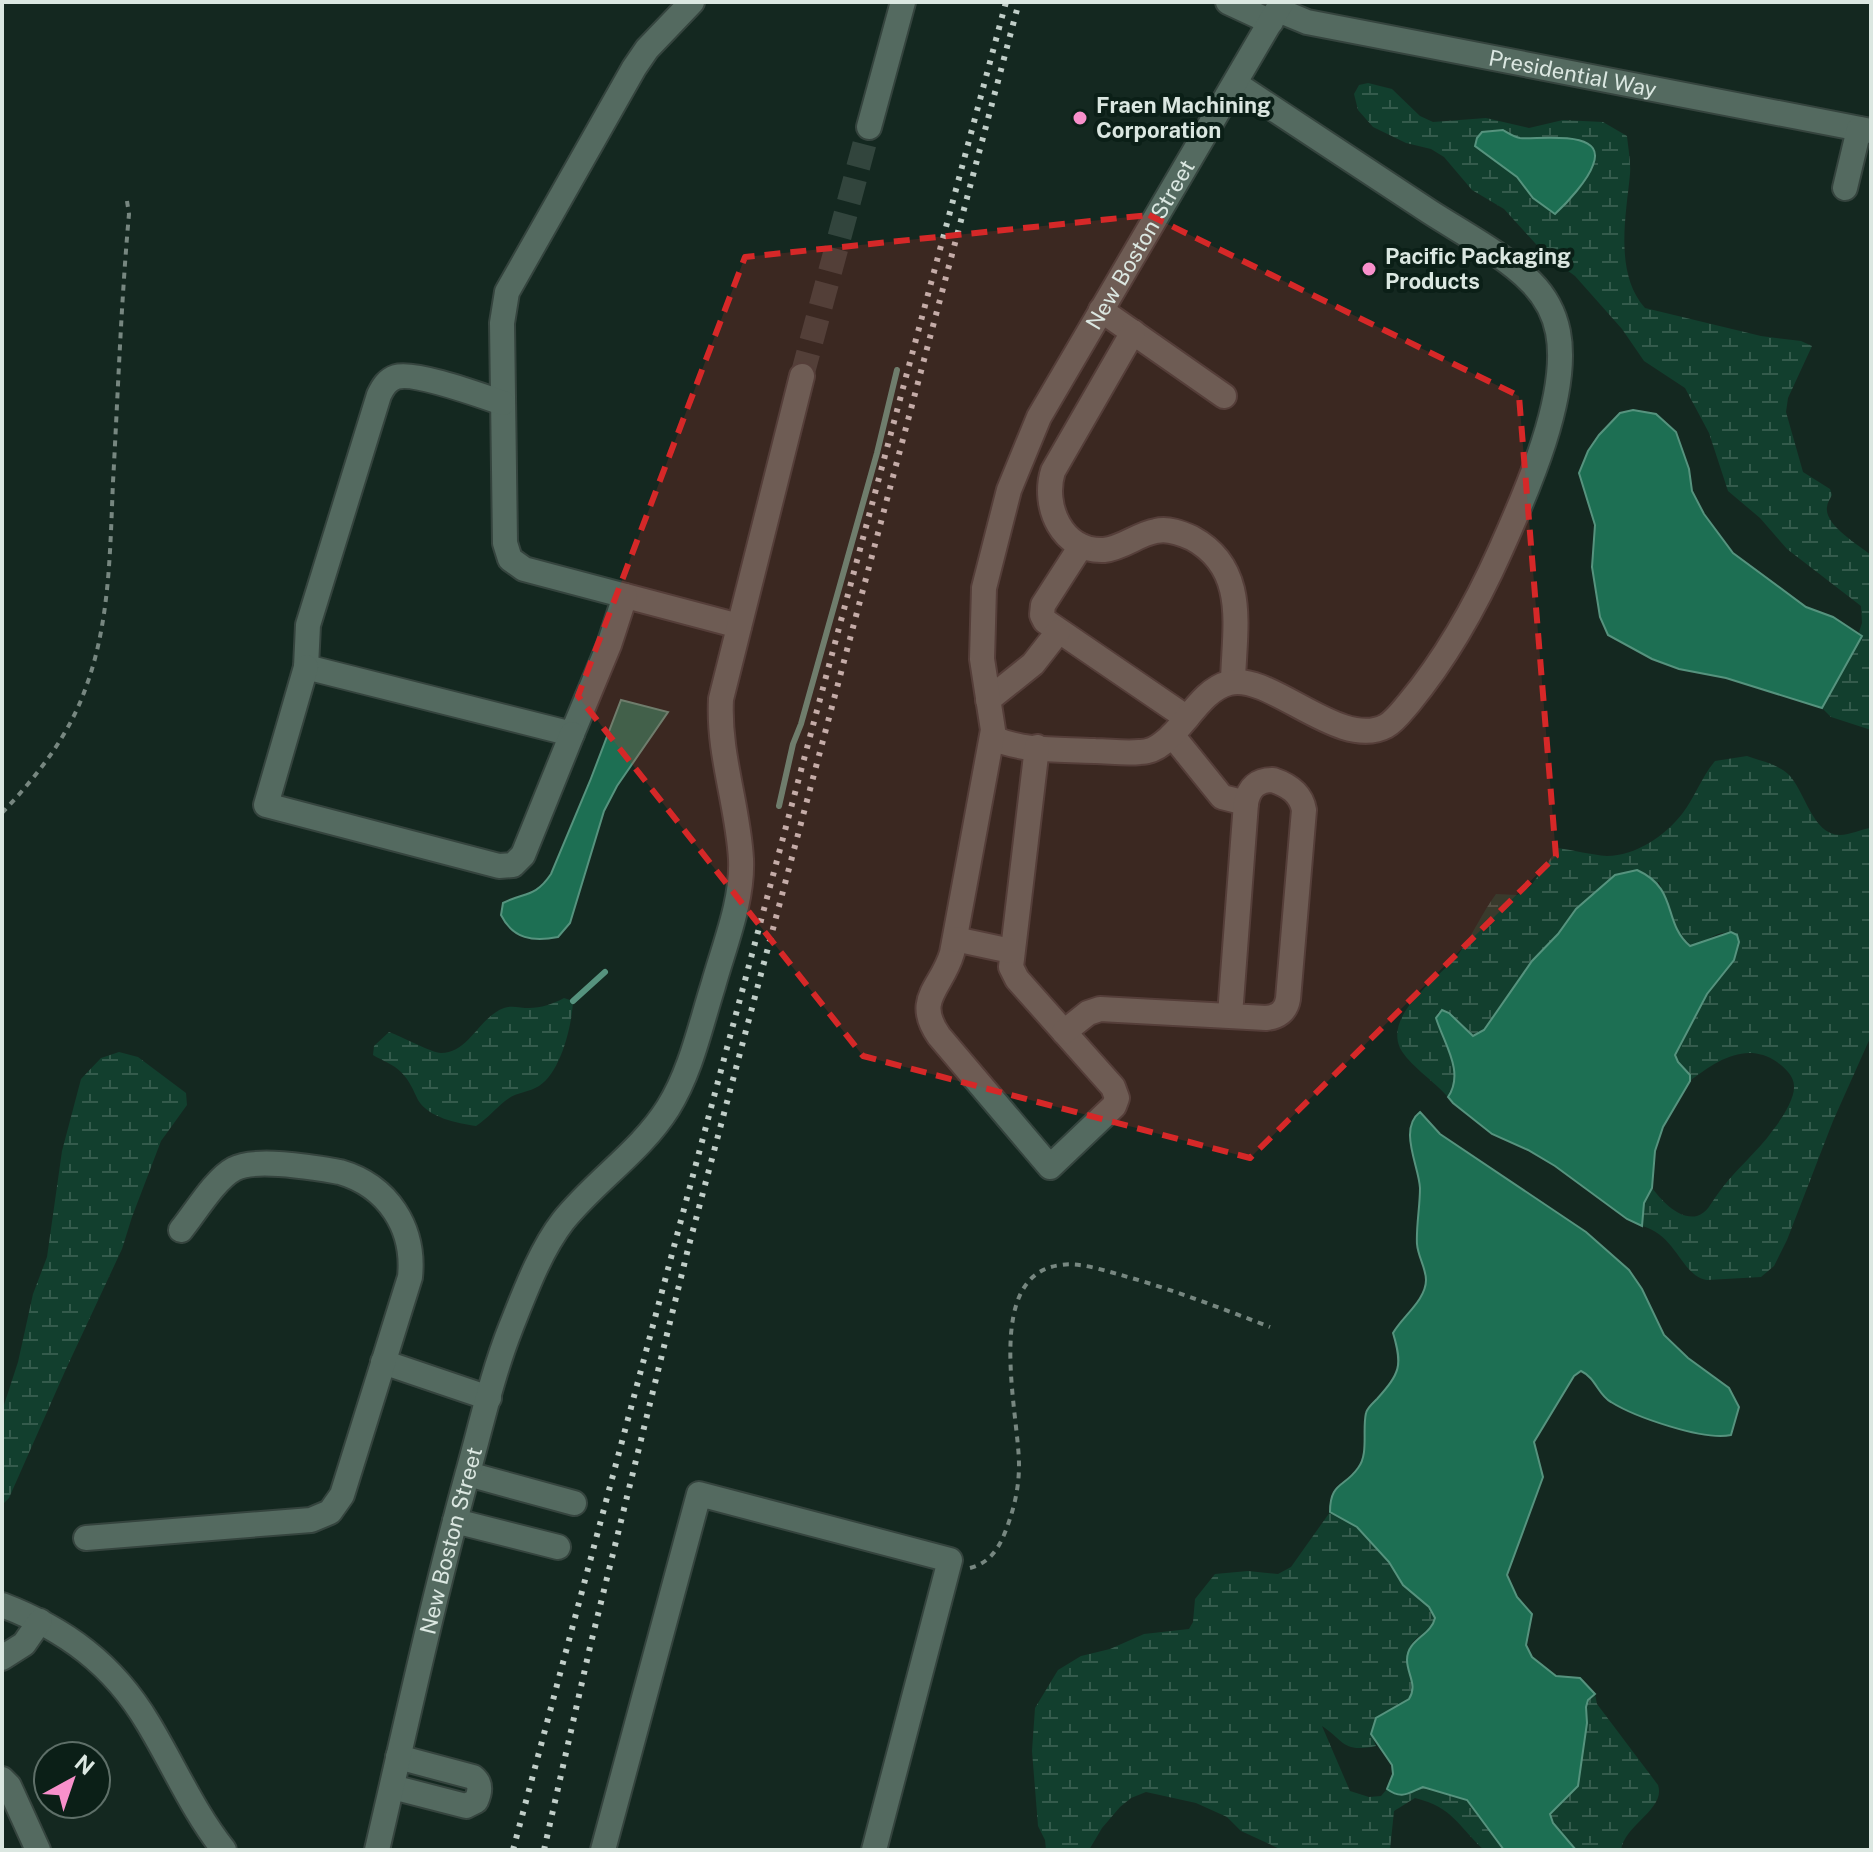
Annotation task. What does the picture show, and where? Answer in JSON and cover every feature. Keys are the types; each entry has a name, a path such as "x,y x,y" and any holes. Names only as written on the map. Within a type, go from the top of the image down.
{"street":[{"path":"692,2 647,49 634,68 511,283 504,302 505,543 510,559 524,569 739,626"},
{"path":"869,127 903,2"},
{"name":"Presidential Way","path":"1228,2 1307,22 1865,130"},
{"name":"New Boston Street","path":"1064,1032 1113,1087 1117,1098 1114,1106 1050,1167 933,1027 928,1010 928,999 946,972 955,939 993,738 981,641 984,588 1009,490 1029,438 1050,397 1277,12"},
{"path":"993,738 1012,745 1142,752 1159,746 1213,690 1233,682 1252,683 1305,711 1352,729 1371,731 1386,726 1423,687 1458,634 1489,576 1548,427 1560,370 1558,333 1545,298 1529,279 1236,84"},
{"path":"1845,188 1865,130"},
{"path":"1101,310 1224,396"},
{"path":"1133,332 1058,461 1049,483 1048,496 1056,522 1081,546 1104,550 1157,530 1186,535 1210,551 1226,572 1235,600 1237,626 1233,682"},
{"name":"New Boston Street","path":"377,1850 455,1521 511,1326 550,1240 574,1209 656,1124 680,1086 723,951 741,873 739,836 723,752 720,718 724,683 802,376"},
{"path":"503,403 416,377 395,377 379,395 308,625 306,667 266,805 499,866 513,865 523,855 609,645 625,596"},
{"path":"1081,546 1042,608 1045,621 1180,727 1222,797 1246,803"},
{"path":"988,700 1033,664 1058,632"},
{"path":"306,667 572,734"},
{"path":"1037,747 1011,967 1014,976 1064,1032 1088,1013 1100,1009 1230,1015 1274,1017 1281,1013 1287,1003 1304,814 1298,794 1273,780 1255,784 1249,791 1230,1015"},
{"path":"955,939 1011,951"},
{"path":"86,1538 311,1520 324,1516 335,1507 342,1495 410,1277 410,1252 399,1216 374,1188 340,1172 250,1164 234,1169 222,1179 181,1230"},
{"path":"383,1362 489,1398"},
{"path":"468,1474 574,1503"},
{"path":"603,1850 699,1494 950,1560 874,1850"},
{"path":"455,1521 558,1547"},
{"path":"2,1605 40,1621 87,1650 121,1685 147,1721 195,1809 224,1850"},
{"path":"2,1658 21,1647 40,1621"},
{"path":"392,1787 466,1806 476,1801 479,1791 478,1782 473,1777 398,1757"},
{"path":"2,1779 9,1786 38,1850"}],"path":[{"path":"2,813 43,766 74,716 95,661 101,632 111,529 129,214 127,201"},
{"path":"948,1566 968,1568 989,1559 1002,1539 1015,1503 1019,1460 1010,1345 1012,1318 1020,1294 1034,1276 1064,1264 1105,1271 1270,1327"}],"highlighted area":[{"path":"1149,215 1519,396 1556,856 1250,1158 863,1056 578,696 745,257"}],"green space":[{"path":"1368,83 1392,89 1420,116 1433,122 1486,118 1529,128 1563,120 1603,122 1627,136 1630,169 1624,244 1629,278 1645,308 1761,336 1801,341 1812,346 1788,398 1786,412 1803,472 1830,489 1832,495 1827,507 1831,521 1871,555 1871,730 1831,717 1822,708 1862,636 1859,632 1861,606 1787,549 1760,518 1728,491 1709,433 1685,388 1644,361 1622,329 1575,276 1545,254 1504,209 1472,190 1444,157 1373,127 1358,110 1354,94 1359,85"},
{"path":"1747,756 1774,765 1788,774 1816,820 1830,833 1844,835 1871,828 1871,1036 1774,1266 1761,1277 1707,1280 1691,1271 1663,1238 1642,1226 1644,1203 1652,1188 1677,1212 1690,1216 1704,1213 1723,1186 1776,1126 1794,1091 1794,1082 1788,1072 1765,1056 1754,1053 1732,1056 1690,1081 1690,1075 1674,1055 1707,994 1734,960 1737,935 1725,932 1691,946 1679,932 1659,882 1576,909 1558,934 1532,961 1484,1030 1474,1036 1449,1013 1438,1012 1436,1018 1454,1068 1453,1087 1448,1097 1404,1054 1397,1035 1407,1008 1460,952 1496,894 1517,895 1530,887 1558,848 1607,856 1639,849 1667,830 1682,814 1715,761"},
{"path":"564,998 573,1001 568,1035 547,1079 539,1086 509,1098 476,1126 444,1119 429,1111 418,1100 401,1072 373,1055 374,1046 389,1032 437,1052 451,1051 504,1008 538,1007"},
{"path":"119,1052 138,1057 186,1093 187,1105 161,1141 122,1249 9,1498 2,1505 2,1411 18,1362 33,1294 47,1257 62,1151 81,1079 101,1058"},
{"path":"1330,1512 1357,1527 1389,1562 1403,1585 1429,1607 1435,1618 1431,1626 1416,1639 1408,1654 1413,1694 1371,1734 1376,1746 1350,1747 1322,1726 1350,1791 1369,1797 1381,1796 1387,1789 1401,1795 1423,1787 1466,1800 1504,1850 1484,1850 1447,1812 1415,1798 1394,1811 1390,1850 1282,1850 1241,1831 1227,1817 1196,1803 1146,1792 1120,1807 1089,1850 1046,1850 1038,1826 1032,1751 1035,1708 1058,1670 1081,1656 1110,1649 1144,1634 1189,1629 1193,1622 1195,1599 1215,1574 1248,1571 1278,1574 1291,1567"},
{"path":"1595,1694 1597,1704 1658,1785 1656,1802 1630,1832 1621,1850 1576,1850 1553,1823 1550,1814 1578,1786 1587,1723 1586,1707"}],"shaded area":[{"path":"1503,130 1520,138 1581,141 1590,145 1595,153 1593,165 1577,191 1555,214 1533,198 1517,177 1475,146 1482,132"},
{"path":"1633,410 1656,414 1676,432 1689,469 1692,491 1704,514 1733,553 1806,607 1833,617 1862,636 1822,708 1726,678 1679,669 1652,659 1608,635 1600,617 1592,567 1595,525 1579,473 1599,435 1620,413"},
{"path":"621,700 668,712 617,786 604,811 570,923 558,937 525,937 506,923 501,915 503,903 534,891 551,874"},
{"path":"1637,870 1659,887 1681,937 1690,946 1731,932 1737,935 1739,942 1734,960 1707,994 1675,1055 1690,1075 1690,1081 1663,1127 1655,1151 1652,1188 1644,1203 1642,1226 1627,1219 1555,1166 1492,1134 1453,1103 1448,1097 1453,1087 1454,1068 1436,1018 1442,1010 1473,1036 1484,1030 1532,961 1558,934 1576,909 1615,875"},
{"path":"1420,1112 1440,1134 1586,1232 1629,1270 1642,1289 1664,1335 1688,1358 1729,1388 1739,1407 1731,1435 1687,1431 1652,1421 1611,1402 1581,1371 1574,1376 1534,1442 1543,1477 1507,1575 1517,1597 1532,1614 1526,1645 1532,1657 1556,1676 1580,1678 1595,1694 1586,1707 1587,1723 1578,1786 1550,1814 1553,1823 1576,1850 1504,1850 1467,1800 1423,1787 1405,1794 1392,1792 1387,1789 1393,1774 1392,1765 1371,1734 1376,1718 1409,1699 1412,1689 1408,1653 1435,1618 1429,1607 1403,1585 1389,1562 1357,1527 1330,1512 1335,1490 1361,1462 1367,1411 1395,1375 1398,1354 1393,1333 1425,1287 1426,1276 1417,1244 1420,1188 1410,1138 1414,1119"}],"waterway":[{"path":"779,806 793,744 877,453 897,370"},
{"path":"573,1001 605,972"}],"tunnel":[{"path":"802,376 869,127"}],"railway":[{"path":"513,1850 1006,2"},
{"path":"544,1850 590,1647 688,1249 1019,2"}],"place":[{"name":"Fraen Machining Corporation","path":"1080,118"},
{"name":"Pacific Packaging Products","path":"1369,269"}]}
